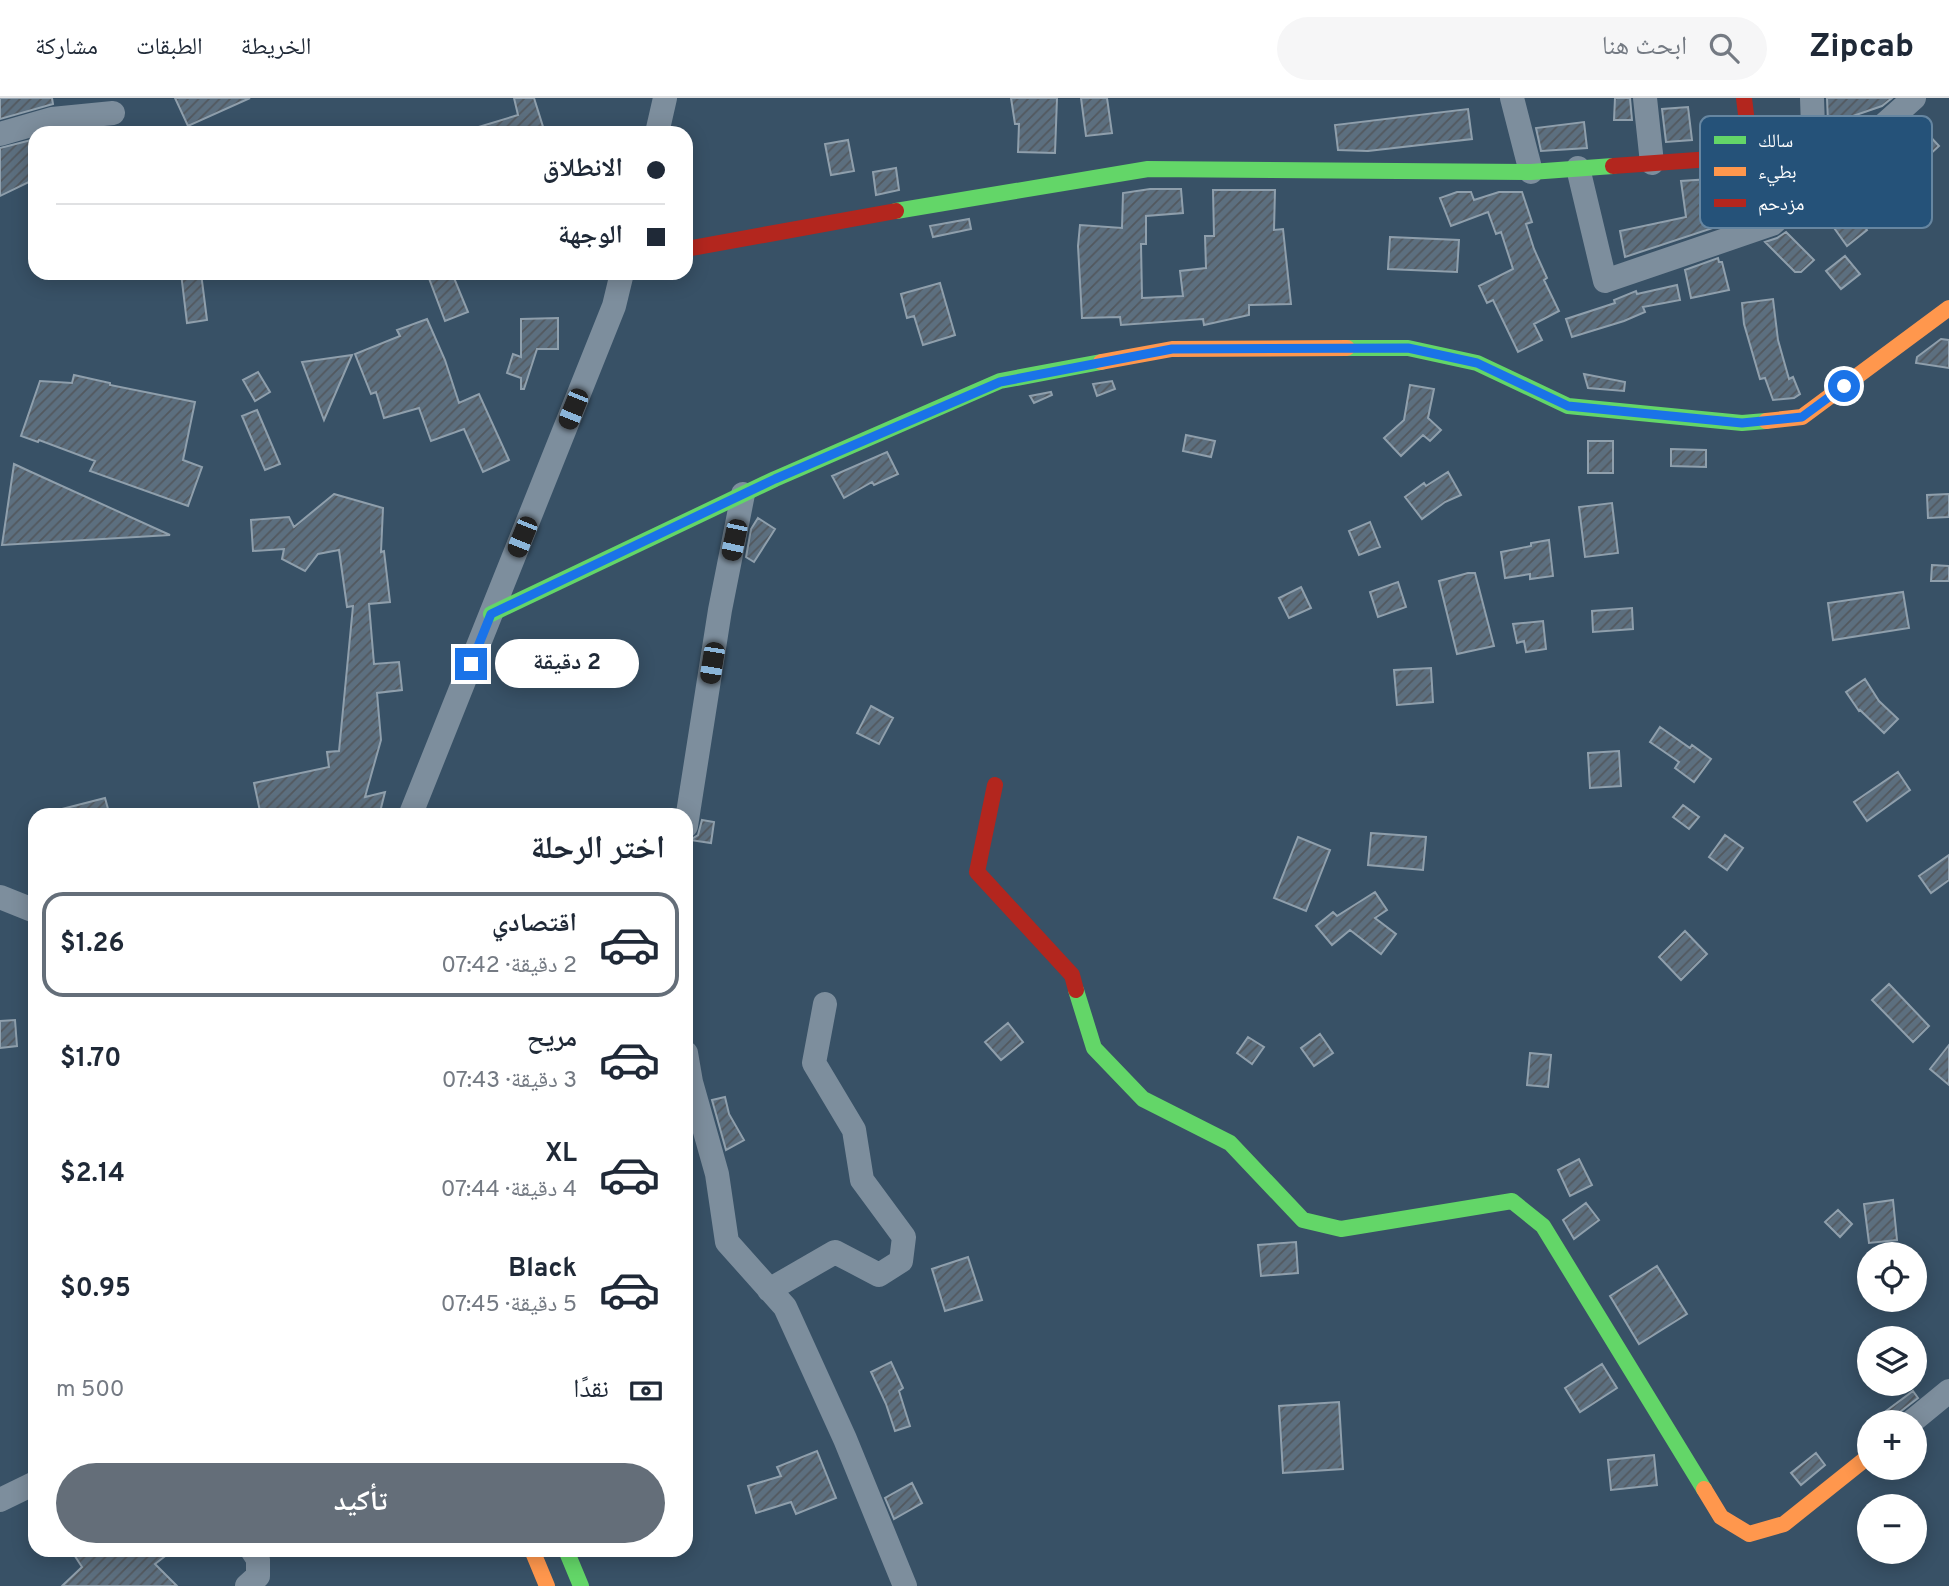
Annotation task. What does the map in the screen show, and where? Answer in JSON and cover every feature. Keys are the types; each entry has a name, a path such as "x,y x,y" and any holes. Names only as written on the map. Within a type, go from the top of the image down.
{"street":[{"path":"659,126 665,98"},
{"path":"1512,98 1531,172"},
{"path":"1645,98 1652,163"},
{"path":"1744,98 1746,116"},
{"path":"1812,98 1813,116"},
{"path":"1894,116 1914,98"},
{"path":"0,134 52,119 113,113"},
{"path":"693,248 982,195 1148,169 1531,172 1700,160"},
{"path":"1578,169 1605,281 1760,228"},
{"path":"413,808 614,306 620,280"},
{"path":"491,614 743,494 1000,382 1172,349 1408,348 1477,363 1568,406 1742,423 1802,417 1949,308"},
{"path":"689,808 720,610 743,494"},
{"path":"995,785 977,872 1072,975 1094,1048 1143,1099 1230,1143 1303,1220 1341,1229 1512,1201 1543,1226 1721,1517 1749,1534 1784,1524 1857,1466"},
{"path":"0,897 28,908"},
{"path":"769,1290 835,1252 879,1275 901,1261 904,1237 862,1180 854,1130 814,1063 825,1004"},
{"path":"693,1089 717,1174 727,1242 785,1307 845,1440 905,1586"},
{"path":"1926,1410 1949,1391"},
{"path":"0,1500 28,1486"},
{"path":"247,1586 258,1576 257,1557"},
{"path":"535,1557 547,1586"},
{"path":"569,1557 581,1586"}],"building":[{"path":"0,98 52,98 53,104 0,119"},
{"path":"175,98 250,98 188,126"},
{"path":"514,98 534,98 543,126 482,126 518,115"},
{"path":"1011,98 1057,98 1055,153 1018,152 1019,124 1015,124"},
{"path":"1081,98 1107,98 1112,133 1086,136"},
{"path":"1615,98 1630,98 1632,120 1614,120"},
{"path":"1827,98 1892,98 1882,106 1853,116 1828,116"},
{"path":"1688,107 1692,140 1666,142 1662,109"},
{"path":"1468,109 1472,139 1368,151 1338,150 1335,125"},
{"path":"1584,122 1587,148 1541,151 1536,128"},
{"path":"1932,138 1939,146 1932,152"},
{"path":"848,140 854,171 831,175 825,144"},
{"path":"28,141 28,182 0,196 0,148"},
{"path":"896,168 899,190 876,195 873,172"},
{"path":"1700,180 1700,228 1713,228 1625,257 1620,231 1686,217 1681,181"},
{"path":"1150,189 1181,189 1183,213 1146,216 1146,244 1141,244 1142,298 1183,296 1180,271 1206,268 1205,236 1214,236 1213,190 1275,190 1274,230 1283,229 1291,304 1249,305 1249,315 1204,325 1203,319 1121,325 1120,317 1082,318 1078,246 1080,225 1122,228 1123,193"},
{"path":"1457,192 1471,192 1474,200 1499,192 1522,192 1532,222 1526,224 1547,278 1544,280 1559,311 1534,324 1542,340 1518,352 1493,300 1487,303 1479,286 1513,269 1501,232 1496,234 1488,212 1451,226 1440,198"},
{"path":"969,219 971,229 933,237 930,226"},
{"path":"1834,228 1865,228 1867,230 1847,246"},
{"path":"1786,232 1814,260 1801,272 1795,272 1765,242"},
{"path":"1390,237 1459,240 1457,272 1388,269"},
{"path":"1845,256 1860,274 1841,289 1826,271"},
{"path":"1718,258 1719,262 1722,262 1729,290 1691,298 1685,270"},
{"path":"182,280 202,280 207,320 187,323"},
{"path":"430,280 455,280 468,312 445,321"},
{"path":"940,283 955,335 923,345 914,316 907,318 901,294"},
{"path":"1677,285 1680,300 1643,307 1645,312 1624,321 1572,337 1566,319 1615,303 1614,300 1636,291 1637,294"},
{"path":"1773,299 1778,340 1789,379 1793,377 1800,394 1794,398 1773,400 1765,378 1760,379 1744,324 1742,303"},
{"path":"558,318 558,349 537,349 524,389 521,389 521,378 507,373 513,354 521,357 521,319"},
{"path":"427,319 445,360 459,403 479,394 509,460 483,472 464,429 431,441 419,408 384,418 376,392 371,394 355,354 400,336 397,330"},
{"path":"1941,339 1949,340 1949,368 1916,363 1917,357"},
{"path":"352,355 324,420 302,362"},
{"path":"258,372 270,392 255,401 243,380"},
{"path":"1584,374 1625,382 1624,391 1588,388"},
{"path":"74,375 195,402 183,460 202,467 188,506 90,471 95,461 21,436 40,381 72,383"},
{"path":"1112,381 1115,389 1097,396 1093,384"},
{"path":"1410,385 1434,389 1428,418 1441,430 1430,441 1423,435 1401,456 1384,438 1404,420"},
{"path":"1051,392 1052,395 1034,403 1030,396"},
{"path":"257,410 280,464 265,470 242,416"},
{"path":"1186,435 1215,441 1211,457 1183,451"},
{"path":"1588,441 1613,441 1613,473 1588,473"},
{"path":"1671,449 1706,450 1706,467 1671,466"},
{"path":"887,452 898,474 874,485 872,482 844,498 832,476"},
{"path":"14,464 29,471 170,535 2,545"},
{"path":"1448,472 1461,495 1445,502 1422,519 1405,497 1424,483 1426,486"},
{"path":"334,494 383,508 381,552 384,551 390,602 369,604 374,664 399,662 402,690 377,693 381,740 365,797 385,792 381,808 259,808 254,783 329,767 327,752 339,751 353,606 347,607 339,550 318,554 305,571 282,559 284,549 253,551 251,520 289,517 294,527"},
{"path":"1949,494 1949,517 1928,518 1927,495"},
{"path":"1612,503 1618,553 1585,557 1579,507"},
{"path":"758,518 775,529 754,562 746,557 751,529"},
{"path":"1370,522 1380,547 1359,555 1349,531"},
{"path":"1549,540 1553,576 1530,579 1530,574 1505,578 1501,552"},
{"path":"1932,565 1949,566 1949,581 1931,581"},
{"path":"1475,573 1494,646 1457,654 1439,581"},
{"path":"1398,582 1406,607 1378,617 1370,592"},
{"path":"1301,587 1311,608 1289,618 1279,598"},
{"path":"1903,592 1909,628 1833,640 1828,603"},
{"path":"1632,608 1633,629 1593,632 1592,611"},
{"path":"1543,621 1546,649 1526,652 1524,641 1517,643 1513,624"},
{"path":"1431,668 1433,702 1397,705 1394,670"},
{"path":"1865,679 1879,701 1898,719 1884,733 1859,711 1846,692"},
{"path":"871,706 893,718 879,744 857,733"},
{"path":"1660,727 1711,759 1694,782 1675,768 1679,762 1650,742"},
{"path":"1619,751 1621,786 1590,788 1588,753"},
{"path":"1898,772 1910,790 1867,821 1854,802"},
{"path":"105,798 108,808 66,808"},
{"path":"1683,805 1699,817 1689,829 1673,817"},
{"path":"702,820 714,822 711,843 693,840 698,835"},
{"path":"1371,833 1426,837 1423,870 1368,865"},
{"path":"1725,835 1743,848 1727,870 1709,857"},
{"path":"1298,837 1330,850 1306,911 1274,898"},
{"path":"1949,855 1949,880 1931,893 1919,876"},
{"path":"1375,892 1387,910 1375,918 1396,934 1381,954 1350,930 1332,945 1316,926 1333,912 1337,916"},
{"path":"1685,931 1707,954 1681,980 1659,957"},
{"path":"1889,984 1929,1026 1913,1042 1872,1000"},
{"path":"15,1020 17,1046 0,1048 0,1021"},
{"path":"1008,1023 1023,1042 1001,1060 985,1042"},
{"path":"1320,1034 1333,1053 1314,1066 1301,1048"},
{"path":"1248,1037 1264,1047 1252,1064 1237,1053"},
{"path":"1949,1045 1949,1085 1930,1069"},
{"path":"1530,1053 1551,1055 1548,1087 1527,1085"},
{"path":"725,1097 729,1114 744,1140 726,1150 712,1100"},
{"path":"1579,1159 1592,1185 1570,1196 1558,1170"},
{"path":"1893,1200 1897,1240 1869,1242 1864,1204"},
{"path":"1586,1203 1599,1220 1574,1239 1563,1220"},
{"path":"1838,1210 1852,1224 1840,1237 1825,1222"},
{"path":"1296,1242 1298,1273 1261,1276 1258,1245"},
{"path":"968,1257 982,1300 945,1311 932,1269"},
{"path":"1657,1266 1687,1314 1639,1344 1610,1296"},
{"path":"891,1362 903,1388 899,1391 910,1426 895,1431 871,1372"},
{"path":"1602,1364 1617,1388 1580,1412 1565,1388"},
{"path":"1906,1396 1918,1398 1903,1410 1887,1410"},
{"path":"1339,1402 1343,1469 1283,1473 1279,1406"},
{"path":"817,1451 836,1498 796,1514 791,1502 756,1513 748,1486 781,1476 777,1467"},
{"path":"1816,1453 1825,1465 1801,1485 1791,1473"},
{"path":"1654,1455 1657,1485 1611,1490 1608,1460"},
{"path":"912,1483 922,1503 894,1519 885,1498"},
{"path":"76,1557 164,1557 155,1564 177,1586 62,1586 82,1567"}],"traffic: fast":[{"path":"896,211 1148,169 1531,172 1613,166"},
{"path":"1347,348 1408,348 1477,363 1568,406 1742,423 1766,421"},
{"path":"491,614 775,479 1000,381 1101,362"},
{"path":"1076,990 1094,1048 1143,1099 1230,1143 1303,1220 1341,1229 1512,1201 1543,1226 1704,1489"},
{"path":"569,1557 581,1586"}],"traffic: slow":[{"path":"1766,421 1802,417 1949,308"},
{"path":"1101,362 1172,349 1347,348"},
{"path":"1704,1489 1721,1517 1749,1534 1784,1524 1857,1466"},
{"path":"535,1557 547,1586"}],"traffic: jam":[{"path":"1744,98 1746,116"},
{"path":"1613,166 1700,160"},
{"path":"693,248 896,211"},
{"path":"995,785 977,872 1072,975 1076,990"}],"route":[{"path":"471,664 491,614 775,479 1000,382 1172,349 1408,348 1477,363 1568,406 1742,423 1802,417 1844,386"}]}
